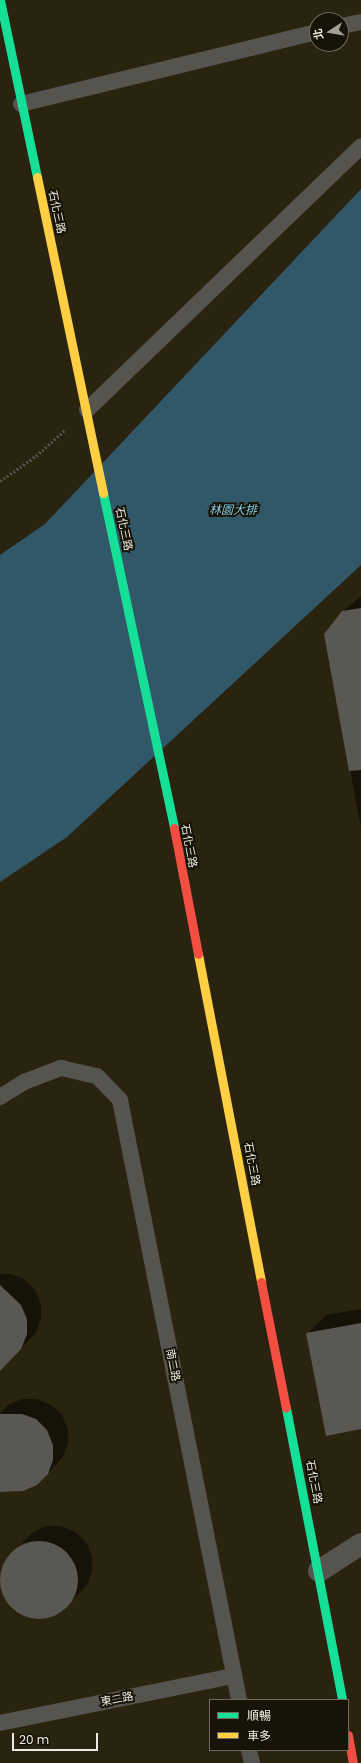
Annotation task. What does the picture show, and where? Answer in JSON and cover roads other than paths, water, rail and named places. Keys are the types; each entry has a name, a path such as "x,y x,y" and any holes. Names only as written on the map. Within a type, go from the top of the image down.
{"street":[{"name":"石化三路","path":"0,0 83,387 177,844 319,1571 342,1699"},
{"path":"319,1571 361,1544"},
{"path":"349,1741 353,1763"}],"lane":[{"path":"349,24 361,22"},
{"path":"22,104 309,34"},
{"path":"87,410 361,146"},
{"name":"南二路","path":"0,1097 24,1082 61,1068 97,1076 120,1100 239,1699"},
{"name":"東二路","path":"0,1723 234,1676"},
{"path":"249,1751 252,1763"}],"water":[{"name":"林園大排","path":"361,189 361,565 67,837 0,882 0,555 45,524"}]}
